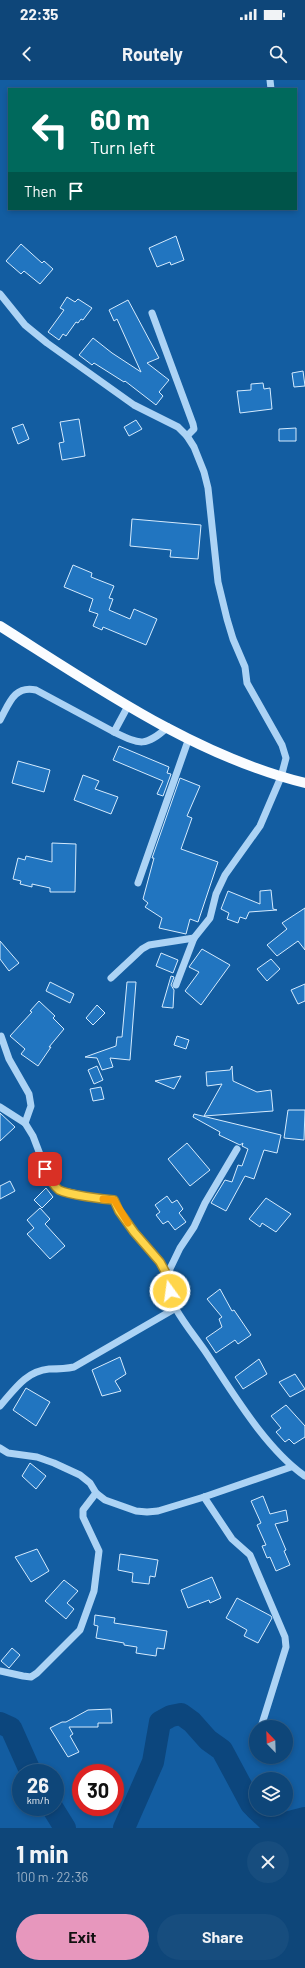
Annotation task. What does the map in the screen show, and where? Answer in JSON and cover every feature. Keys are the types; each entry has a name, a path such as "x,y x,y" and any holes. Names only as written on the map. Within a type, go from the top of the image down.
{"main road":[{"path":"0,626 128,706 218,753 281,777 305,783"}],"street":[{"path":"0,294 25,325 46,343 134,405 178,428 187,436 194,447 204,472 208,488 218,582 227,619 233,639 245,667 247,684 282,745 286,758 281,777 260,826 225,875 216,894 210,918 194,938 176,985"},
{"path":"152,313 193,424 194,429 187,436"},
{"path":"0,720 13,697 20,690 28,688 36,690 114,732 133,740 144,742 154,739 168,727"},
{"path":"114,732 128,706"},
{"path":"138,883 189,738"},
{"path":"111,978 142,949 149,945 194,938"},
{"path":"1,1036 9,1059 29,1094 30,1106 25,1123"},
{"path":"0,1107 25,1123 33,1136 49,1178 59,1190 114,1200 119,1211 134,1232 151,1251 167,1275 176,1308 231,1391 291,1467 305,1476"},
{"path":"167,1275 180,1248 194,1227 205,1203 237,1149"},
{"path":"0,1406 19,1382 33,1374 48,1369 61,1370 74,1367 176,1308"},
{"path":"0,1448 8,1452 37,1457 74,1472 90,1482 96,1493 112,1504 136,1511 146,1512 158,1511 204,1497 291,1467"},
{"path":"0,1671 31,1677 37,1673 80,1630 94,1591 99,1551 83,1517 83,1510 96,1493"},
{"path":"204,1497 232,1539 250,1555 285,1637 286,1647 264,1720"}],"building":[{"path":"176,236 184,260 171,265 170,262 157,267 149,248"},
{"path":"21,244 42,263 44,261 53,269 40,284 24,271 21,274 6,261"},
{"path":"67,297 75,302 78,299 92,308 83,320 81,319 78,323 76,322 66,336 63,334 59,340 48,332 64,310 60,308"},
{"path":"128,300 159,358 147,363 169,380 159,392 163,396 156,405 125,381 124,382 94,363 92,365 79,355 93,338 112,353 141,372 117,319 114,321 109,310"},
{"path":"303,371 305,386 294,387 292,373"},
{"path":"263,383 264,389 270,388 272,409 240,413 237,391 251,390 251,384"},
{"path":"79,419 85,456 62,460 59,443 64,442 60,422"},
{"path":"136,420 142,429 129,436 124,427"},
{"path":"23,424 29,439 18,444 12,428"},
{"path":"296,428 296,441 279,441 279,429"},
{"path":"132,519 201,525 198,559 170,557 171,550 130,546"},
{"path":"73,565 92,573 91,577 114,586 109,598 113,599 109,610 130,619 134,609 157,619 146,645 103,627 102,630 93,626 98,614 89,611 93,599 64,587"},
{"path":"119,746 169,767 167,773 171,774 163,796 157,794 163,781 113,760"},
{"path":"18,761 50,770 44,792 12,783"},
{"path":"83,775 99,781 95,789 118,797 111,814 74,800"},
{"path":"180,778 200,786 187,816 192,818 181,849 218,862 198,922 190,919 186,934 159,928 162,918 145,907 148,903 143,899 154,858 152,858"},
{"path":"52,843 76,844 75,892 50,892 50,888 32,884 32,887 20,884 21,881 13,879 18,858 25,860 26,856 52,862"},
{"path":"271,890 273,909 277,910 249,912 246,919 240,917 238,923 227,919 229,913 221,909 228,891 260,904 260,891"},
{"path":"305,908 305,950 298,941 277,956 267,945 287,929 282,923"},
{"path":"0,941 19,963 9,971 0,959"},
{"path":"202,949 230,965 201,1005 185,991 199,972 189,967"},
{"path":"161,953 178,960 173,973 156,966"},
{"path":"271,959 280,969 267,981 257,969"},
{"path":"171,976 174,977 171,985 174,990 173,1008 162,1007"},
{"path":"50,982 74,994 70,1003 46,991"},
{"path":"127,982 136,982 130,1060 110,1058 113,1067 102,1070 97,1058 85,1057 116,1046 117,1037 122,1037"},
{"path":"305,984 305,1001 298,1004 291,990"},
{"path":"39,1001 55,1016 53,1018 64,1029 49,1047 51,1047 38,1066 21,1054 25,1049 10,1036 32,1012 30,1011"},
{"path":"97,1005 105,1013 93,1025 86,1018"},
{"path":"177,1036 189,1040 186,1049 174,1045"},
{"path":"97,1066 103,1080 94,1084 88,1070"},
{"path":"232,1066 233,1081 257,1092 271,1090 273,1111 204,1116 222,1084 207,1086 206,1072 230,1070"},
{"path":"181,1076 174,1089 155,1081"},
{"path":"101,1087 104,1099 93,1101 90,1089"},
{"path":"288,1110 305,1110 304,1140 284,1138"},
{"path":"0,1113 15,1127 0,1141"},
{"path":"194,1114 281,1135 277,1153 264,1150 254,1179 245,1176 226,1211 211,1203 225,1180 232,1182 238,1165 242,1166 248,1149 242,1146 243,1143 240,1145 219,1135 220,1132 193,1117"},
{"path":"187,1143 210,1170 190,1186 168,1159"},
{"path":"10,1181 15,1191 0,1199 0,1186"},
{"path":"46,1188 53,1197 42,1208 34,1200"},
{"path":"167,1196 172,1203 177,1200 183,1209 179,1213 186,1222 175,1230 168,1221 163,1224 156,1215 160,1212 155,1205"},
{"path":"266,1198 291,1214 276,1232 262,1223 260,1227 249,1219"},
{"path":"40,1208 50,1219 45,1224 65,1246 50,1259 27,1234 34,1228 27,1220"},
{"path":"220,1289 232,1311 234,1310 251,1335 238,1344 235,1340 216,1353 206,1338 222,1327 219,1319 222,1317 207,1299"},
{"path":"120,1357 126,1374 115,1381 121,1391 102,1396 92,1370"},
{"path":"259,1359 267,1374 243,1389 235,1377"},
{"path":"295,1374 305,1389 290,1397 279,1382"},
{"path":"26,1388 50,1402 36,1426 13,1410"},
{"path":"286,1405 305,1426 305,1437 294,1444 289,1439 285,1442 276,1432 281,1428 271,1416"},
{"path":"30,1463 46,1476 36,1489 22,1476"},
{"path":"263,1496 270,1514 286,1510 288,1521 275,1524 286,1550 284,1551 290,1565 276,1571 270,1557 267,1558 262,1546 266,1545 257,1525 261,1523 251,1501"},
{"path":"37,1549 49,1571 31,1582 15,1557"},
{"path":"120,1554 158,1560 155,1577 150,1576 149,1584 132,1582 133,1573 118,1570"},
{"path":"212,1577 221,1598 210,1603 209,1600 188,1608 181,1590"},
{"path":"64,1580 78,1591 67,1603 74,1609 66,1619 45,1601"},
{"path":"237,1598 271,1616 272,1618 258,1643 244,1636 247,1630 226,1618"},
{"path":"95,1615 115,1618 114,1623 167,1631 164,1649 157,1648 156,1656 136,1653 137,1647 96,1638 98,1626 94,1625"},
{"path":"12,1648 20,1655 9,1668 1,1661"},
{"path":"111,1709 112,1723 98,1723 98,1727 69,1727 73,1734 70,1736 79,1752 68,1757 50,1728 62,1722 66,1722 88,1710"}],"waterway":[{"path":"124,1828 153,1762 160,1722 171,1716 181,1714 192,1722 208,1740 222,1750 249,1800"},
{"path":"0,1723 11,1728 27,1764"},
{"path":"58,1816 65,1828"},
{"path":"263,1816 274,1826 305,1818"}],"slow traffic":[{"path":"103,1199 114,1200 119,1211 128,1223"}],"route":[{"path":"45,1169 49,1178 59,1190 114,1200 119,1211 134,1232 160,1262 167,1275 170,1291"}]}
